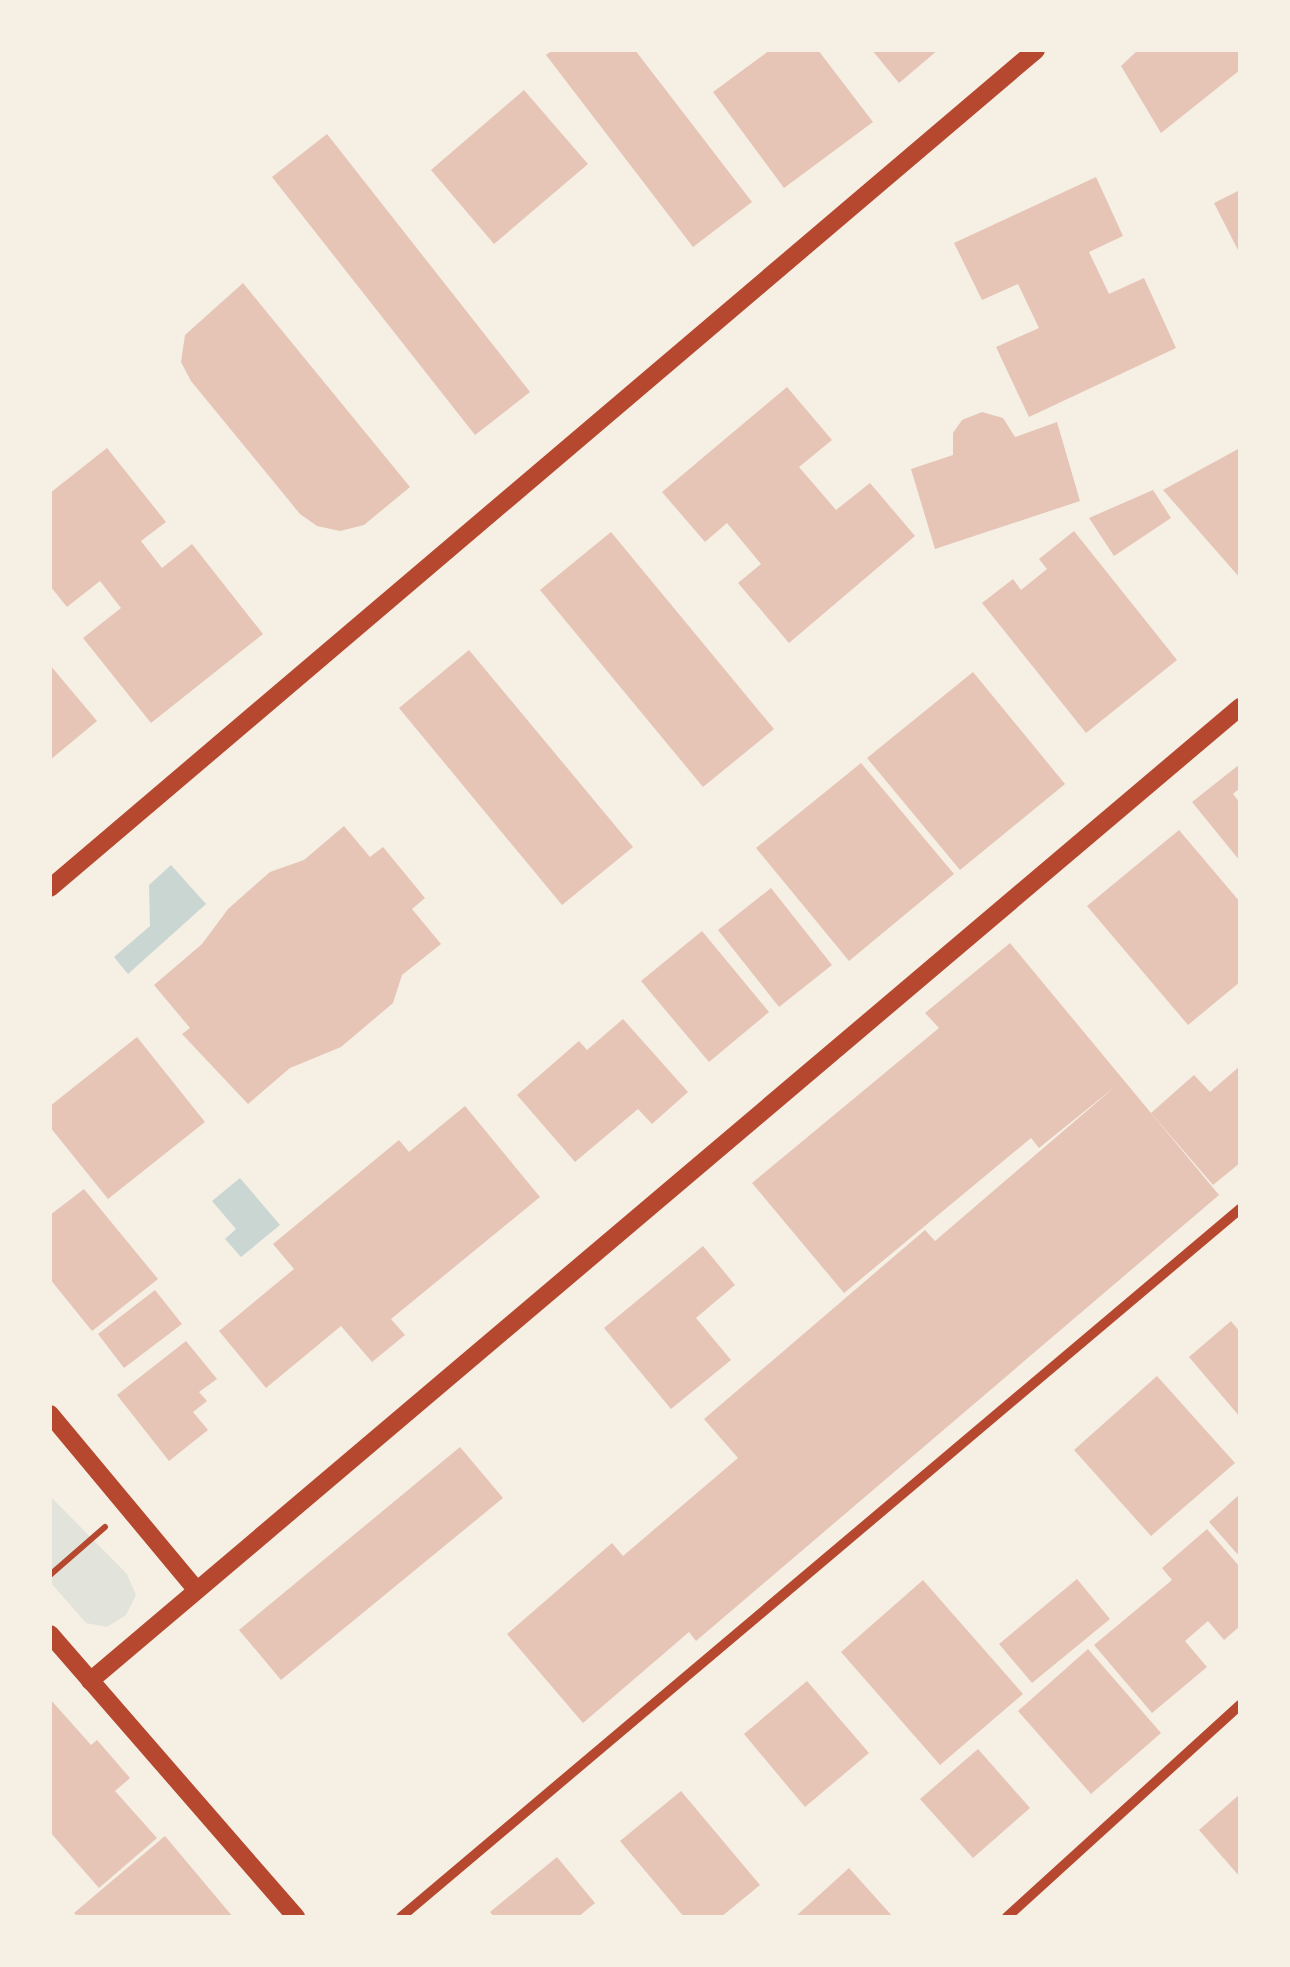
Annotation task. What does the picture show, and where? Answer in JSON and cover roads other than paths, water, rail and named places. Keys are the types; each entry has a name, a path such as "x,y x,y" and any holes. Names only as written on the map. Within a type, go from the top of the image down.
{"street":[{"path":"50,888 1036,50"},
{"path":"90,1681 1240,707"},
{"path":"401,1917 1240,1209"},
{"path":"52,1420 196,1589"},
{"path":"50,1634 296,1917"},
{"path":"1007,1917 1240,1705"}]}
